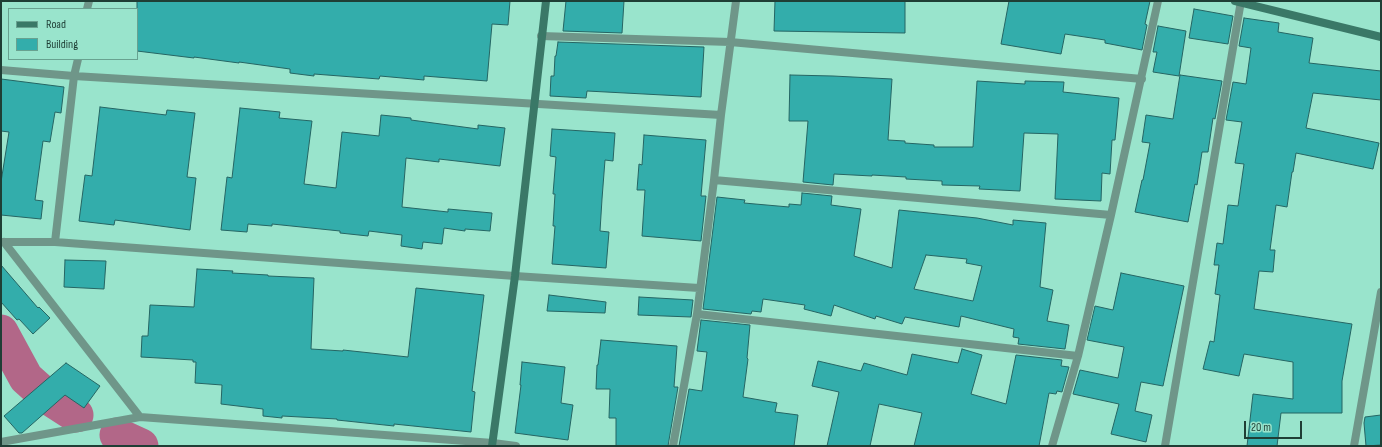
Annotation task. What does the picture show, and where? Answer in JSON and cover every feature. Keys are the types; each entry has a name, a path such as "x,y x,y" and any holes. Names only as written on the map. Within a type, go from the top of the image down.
{"street":[{"path":"493,444 515,276 533,104 546,1"},
{"path":"673,446 697,314 699,288 736,1"},
{"path":"1052,446 1078,356 1142,79 1158,1"},
{"path":"1166,446 1239,1 1381,37"},
{"path":"541,36 730,42 1142,79"},
{"path":"55,242 74,76 78,60"},
{"path":"1,70 74,76 721,115"},
{"path":"714,180 1111,215"},
{"path":"3,242 55,242 699,288"},
{"path":"3,242 140,417"},
{"path":"1354,446 1381,292"},
{"path":"697,314 1078,356"},
{"path":"2,442 140,417 516,446"}],"building":[{"path":"137,1 510,1 508,25 492,24 487,81 424,76 424,80 380,76 379,79 314,74 314,76 290,73 290,69 138,51"},
{"path":"566,1 624,1 622,33 563,31"},
{"path":"775,1 905,1 905,33 774,31"},
{"path":"1009,1 1150,1 1145,24 1147,25 1142,50 1105,43 1105,40 1065,34 1061,54 1001,44"},
{"path":"1194,9 1233,16 1228,44 1189,38"},
{"path":"1244,18 1279,23 1278,32 1313,38 1309,63 1381,71 1381,100 1313,93 1306,128 1379,143 1373,169 1296,153 1287,207 1276,205 1270,250 1275,250 1273,272 1259,271 1254,309 1352,324 1342,381 1342,413 1281,413 1277,446 1247,446 1253,394 1293,399 1293,362 1244,354 1239,376 1203,369 1210,341 1214,342 1220,295 1215,294 1219,265 1214,265 1217,243 1223,244 1228,205 1238,206 1244,164 1235,163 1242,122 1226,120 1233,82 1246,84 1251,48 1239,46"},
{"path":"1158,26 1186,31 1179,76 1153,72 1157,52 1153,52"},
{"path":"558,42 704,47 701,97 587,91 586,98 550,96 551,76 554,76 555,56"},
{"path":"790,75 892,79 888,140 934,145 934,147 973,147 977,81 1025,84 1025,81 1064,82 1063,92 1119,98 1115,140 1112,140 1110,174 1102,173 1101,201 1055,199 1058,134 1024,133 1020,191 979,189 980,186 942,185 942,181 872,175 834,174 833,185 803,182 808,121 789,121"},
{"path":"1180,75 1222,81 1215,119 1213,118 1208,152 1202,152 1197,185 1195,184 1188,222 1135,212 1150,143 1142,142 1146,115 1173,119"},
{"path":"1,79 64,87 61,113 55,112 50,142 43,141 35,200 43,201 41,219 1,215 1,182 9,132 1,131"},
{"path":"100,107 166,115 167,110 195,113 187,177 196,178 190,230 115,220 114,225 79,221 85,175 92,176"},
{"path":"240,108 280,112 279,118 312,121 304,184 336,188 342,132 379,136 381,115 411,118 411,120 478,129 478,125 505,128 500,166 439,159 439,162 406,158 402,207 448,212 448,209 492,213 490,231 465,229 465,231 444,228 442,244 423,242 422,249 401,246 402,235 369,231 368,236 340,233 340,231 272,224 272,226 248,224 247,232 221,230 227,177 232,178"},
{"path":"552,129 615,133 613,161 605,160 602,199 600,231 609,232 606,268 552,264 555,226 553,226 555,194 553,194 556,157 550,156"},
{"path":"644,135 706,140 701,196 706,196 701,241 642,236 645,190 637,190 639,164 642,165"},
{"path":"802,193 832,196 831,205 861,209 854,256 892,268 899,210 977,218 1013,225 1013,220 1046,223 1040,287 1053,290 1047,321 1069,325 1065,349 1018,344 1019,338 1013,337 1014,329 961,316 959,327 905,317 902,324 876,316 875,319 834,305 831,316 804,309 805,305 763,299 761,312 752,311 751,314 703,309 717,197 745,200 744,203 789,207 789,204 801,205","holes":["926,255 967,259 966,263 982,266 973,301 914,289"]},
{"path":"65,260 106,261 104,289 64,287"},
{"path":"1,265 38,308 39,307 50,318 33,334 19,319 17,320 1,302"},
{"path":"197,269 233,271 232,273 268,276 314,278 311,349 343,350 408,357 416,288 484,295 472,391 475,392 471,432 394,424 394,426 337,419 282,416 282,418 263,416 263,409 221,404 222,385 195,383 196,362 193,362 193,360 141,357 142,336 148,336 150,305 194,307"},
{"path":"1121,273 1184,286 1163,386 1141,382 1135,411 1152,415 1146,442 1111,434 1119,404 1073,394 1080,370 1118,378 1124,347 1087,340 1095,306 1113,310"},
{"path":"549,295 606,302 605,313 547,311"},
{"path":"639,297 693,300 691,317 638,315"},
{"path":"701,320 750,325 748,359 743,397 777,403 775,412 798,415 794,446 679,446 689,389 702,391 707,352 697,351"},
{"path":"601,340 677,346 674,387 678,387 668,446 616,446 616,418 609,418 610,389 596,389 597,365"},
{"path":"962,349 982,355 971,394 1006,404 1016,355 1062,360 1061,366 1069,367 1062,392 1057,391 1056,394 1049,393 1039,446 914,446 922,413 879,404 870,446 827,446 839,392 812,386 818,361 861,371 864,363 907,375 912,354 958,363"},
{"path":"522,362 565,367 561,403 573,405 568,440 515,433 521,385"},
{"path":"66,363 100,386 84,408 65,395 22,433 19,433 4,416"},
{"path":"1381,415 1381,445 1366,446 1364,423 1365,417"}],"waterway":[{"path":"1,332 26,378 45,395 76,415"},
{"path":"117,435 141,446"}]}
